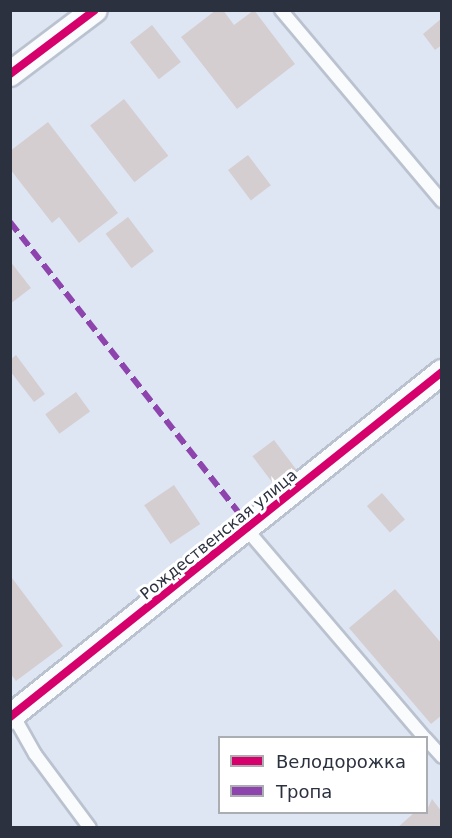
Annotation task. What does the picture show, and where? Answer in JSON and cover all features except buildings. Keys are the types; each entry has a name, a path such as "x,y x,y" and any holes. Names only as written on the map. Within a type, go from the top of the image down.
{"street":[{"path":"10,74 95,10"},
{"name":"Рождественская улица","path":"12,716 248,531 441,372"}],"lane":[{"path":"281,10 441,201"},
{"path":"248,531 424,736"},
{"path":"12,716 35,754 90,828"},
{"path":"428,741 441,757"}],"marked path":[{"path":"10,222 240,514 248,531"}],"cycle path":[{"path":"10,74 95,10"},
{"path":"10,717 442,372"}]}
